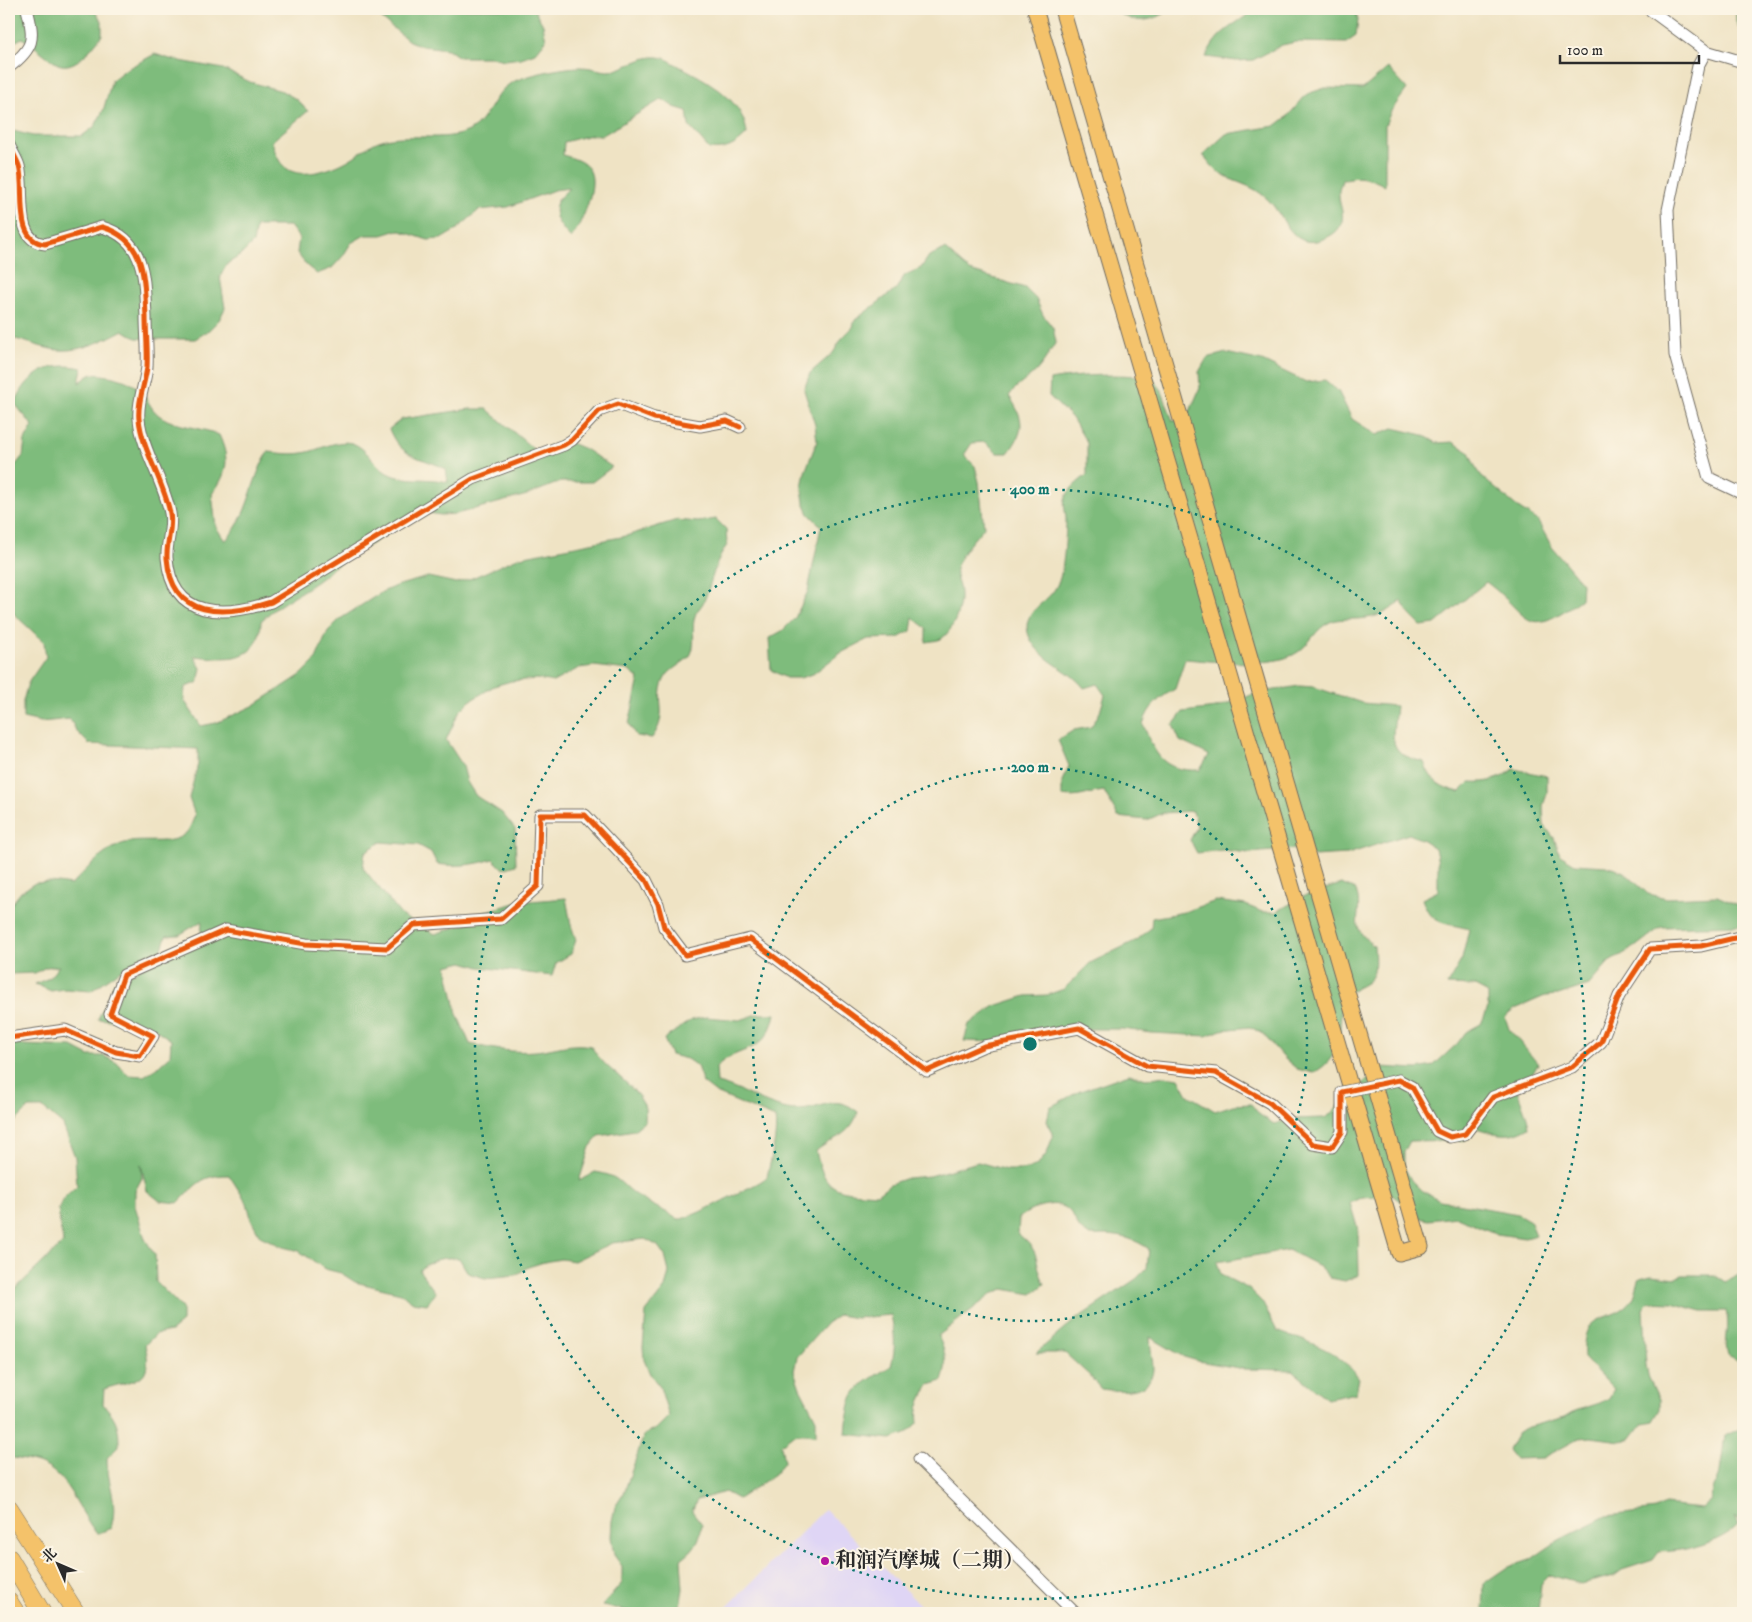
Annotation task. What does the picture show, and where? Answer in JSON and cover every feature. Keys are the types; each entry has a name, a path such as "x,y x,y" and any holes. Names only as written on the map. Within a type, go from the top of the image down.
{"highway":[{"path":"9,1508 76,1613"},
{"path":"9,1558 42,1613"},
{"path":"9,1602 16,1613"}],"main road":[{"path":"1035,9 1400,1253 1421,1247 1062,9"}],"street":[{"path":"9,67 27,51 31,43 32,33 26,9"},
{"path":"1649,9 1706,51 1743,62"},
{"path":"1706,51 1698,66 1668,210 1675,355 1710,478 1743,494"},
{"path":"9,145 20,167 24,226 31,239 38,244 45,244 102,227 124,238 132,246 142,265 147,365 138,418 170,516 166,555 173,584 189,604 202,610 234,611 271,602 473,479 572,440 593,415 606,407 618,404 654,418 700,426 728,421 740,427"},
{"path":"9,1038 65,1030 116,1052 140,1056 153,1036 110,1014 124,975 226,930 306,944 387,948 414,925 501,919 538,886 540,815 585,815 646,880 658,904 664,927 684,955 750,939 926,1071 984,1046 1079,1028 1146,1066 1216,1073 1270,1103 1313,1144 1332,1148 1342,1132 1342,1092 1399,1080 1412,1087 1437,1131 1450,1137 1464,1134 1493,1097 1572,1067 1601,1042 1619,996 1650,949 1701,946 1743,936"},
{"path":"919,1459 1075,1613"}],"shaded area":[{"name":"和润汽摩城（二期）","path":"825,1509 928,1613 721,1613"}],"green space":[{"path":"9,9 93,9 102,21 102,35 87,53 74,63 60,65 22,38 9,45"},
{"path":"370,9 534,9 543,25 546,40 535,53 521,58 505,60 491,57 459,57 448,49 422,46 409,41"},
{"path":"1113,9 1172,9 1156,17 1135,20"},
{"path":"1255,9 1355,9 1358,20 1356,36 1346,43 1296,42 1282,45 1253,60 1237,61 1206,57 1215,40 1221,34"},
{"path":"1736,9 1743,9 1743,35 1736,22"},
{"path":"155,54 170,59 223,69 250,82 282,91 296,99 308,111 272,141 282,164 289,170 303,173 329,169 354,157 373,143 382,140 403,137 459,135 469,131 481,121 505,88 525,77 574,67 613,71 652,57 661,57 668,60 716,87 740,112 747,134 730,147 709,149 689,126 687,111 674,107 662,99 603,135 591,135 564,142 563,155 578,160 585,165 590,171 592,178 587,206 571,238 560,226 555,211 558,200 569,188 554,190 508,207 479,210 456,230 441,239 428,240 398,230 382,235 365,235 351,243 332,268 317,274 307,266 297,253 299,238 290,226 256,226 253,243 241,255 227,264 220,277 225,308 219,320 208,331 195,339 136,338 123,330 97,343 70,350 51,349 16,339 9,345 9,130 33,136 82,136 95,126 103,111 112,80 125,70"},
{"path":"1388,68 1407,89 1391,111 1385,125 1385,186 1364,178 1342,180 1339,190 1342,214 1341,225 1332,235 1326,238 1312,242 1295,236 1265,197 1252,188 1220,174 1203,155 1226,134 1275,126 1287,117 1307,94 1325,88 1363,89"},
{"path":"945,249 970,271 1025,288 1036,299 1043,315 1053,328 1056,342 1038,369 1009,396 1018,411 1021,424 1018,437 1008,453 997,453 985,442 972,443 964,455 975,466 979,482 984,527 965,550 957,565 956,577 960,590 960,600 956,619 950,630 941,639 926,642 926,628 913,618 911,631 898,638 868,639 839,654 813,674 800,678 786,678 771,670 769,638 782,631 795,618 808,591 821,526 809,514 804,503 802,487 805,472 817,441 815,425 804,390 810,373 833,353 842,338 853,327 855,320 896,289 905,275 921,268 929,256"},
{"path":"1226,353 1262,361 1306,382 1325,380 1338,391 1352,419 1377,435 1393,428 1423,435 1437,443 1453,442 1469,452 1483,478 1521,510 1537,520 1552,547 1582,583 1581,599 1548,620 1537,622 1521,613 1486,582 1435,624 1421,626 1410,615 1401,601 1385,612 1373,617 1330,622 1320,628 1298,652 1274,661 1243,663 1185,659 1175,689 1155,703 1148,712 1143,724 1152,745 1162,759 1177,768 1200,770 1209,755 1180,741 1173,725 1183,712 1216,708 1257,693 1299,686 1314,687 1362,703 1396,706 1393,736 1397,749 1411,758 1424,762 1433,779 1446,788 1460,792 1470,782 1494,780 1514,769 1547,776 1547,793 1543,806 1544,825 1554,838 1560,855 1575,864 1606,866 1624,872 1648,894 1667,898 1717,896 1743,907 1743,929 1740,925 1661,927 1635,947 1609,962 1589,985 1558,995 1545,996 1515,1009 1505,1017 1509,1029 1538,1064 1532,1075 1515,1081 1529,1127 1514,1133 1500,1134 1470,1126 1467,1140 1410,1141 1404,1152 1404,1167 1411,1180 1422,1191 1440,1200 1518,1214 1530,1221 1536,1235 1525,1238 1497,1234 1457,1217 1428,1220 1412,1216 1404,1204 1392,1195 1362,1197 1350,1203 1358,1230 1359,1275 1345,1281 1330,1278 1319,1266 1288,1250 1217,1262 1221,1275 1249,1289 1262,1302 1277,1331 1312,1343 1341,1359 1359,1378 1356,1393 1327,1399 1292,1370 1245,1369 1198,1361 1184,1357 1150,1337 1153,1369 1151,1377 1147,1383 1133,1390 1116,1390 1101,1389 1065,1353 1036,1353 1075,1320 1136,1279 1147,1268 1149,1249 1134,1240 1123,1237 1087,1234 1079,1227 1066,1208 1053,1204 1045,1205 1019,1218 1018,1234 1035,1252 1045,1284 1032,1294 1003,1289 992,1294 938,1336 945,1358 942,1381 929,1385 918,1407 918,1423 906,1434 891,1439 846,1434 849,1408 855,1392 868,1380 891,1366 894,1341 891,1315 856,1318 839,1315 827,1323 797,1357 794,1371 800,1388 816,1419 816,1436 797,1434 785,1441 781,1445 784,1462 774,1475 738,1499 725,1492 697,1500 692,1511 702,1524 696,1544 681,1559 683,1589 680,1606 670,1613 640,1613 602,1606 622,1583 622,1566 614,1555 611,1537 615,1507 624,1493 644,1435 657,1428 669,1416 660,1387 650,1374 644,1360 643,1347 646,1312 665,1288 669,1272 665,1256 658,1246 645,1239 612,1243 574,1261 561,1259 544,1262 528,1267 516,1275 485,1278 468,1273 459,1258 438,1260 429,1263 419,1270 436,1293 427,1304 413,1302 401,1293 355,1282 341,1273 325,1269 299,1251 283,1247 260,1236 252,1221 247,1203 229,1175 220,1175 200,1182 178,1203 160,1201 147,1191 141,1165 142,1178 135,1191 135,1206 145,1239 155,1255 156,1282 182,1308 182,1322 171,1331 156,1334 145,1345 147,1367 139,1378 104,1389 103,1404 114,1419 118,1428 119,1439 119,1446 107,1458 114,1509 111,1528 97,1534 67,1486 52,1471 39,1463 9,1457 9,1295 63,1243 59,1218 60,1206 63,1200 77,1186 75,1157 63,1125 43,1108 29,1108 17,1120 9,1124 9,1042 23,1045 72,1047 89,1056 104,1056 117,1063 128,1075 144,1076 170,1056 171,1040 146,1023 98,1019 114,983 145,966 128,965 91,991 65,989 51,991 35,984 49,978 59,966 46,967 35,973 9,974 9,907 21,892 35,883 51,882 71,885 100,857 119,845 136,841 172,840 186,833 195,815 189,798 198,764 198,749 89,744 77,732 70,719 41,722 23,718 23,701 28,683 46,657 44,642 14,614 9,605 9,473 23,456 25,440 33,426 15,404 26,384 33,377 50,368 70,366 82,368 79,383 91,374 110,376 123,380 139,389 160,416 174,423 219,435 225,451 226,466 212,494 216,527 225,541 240,521 257,475 268,452 299,454 340,443 352,443 362,449 382,470 394,476 448,482 446,469 413,455 399,446 389,429 402,419 470,409 487,409 539,454 571,443 585,449 612,467 592,482 560,482 527,495 456,514 441,515 423,512 334,567 317,582 269,613 261,621 255,645 248,652 229,658 194,656 201,668 198,683 185,687 184,700 201,726 216,723 253,706 301,675 315,661 328,631 340,619 382,592 396,586 428,577 456,583 520,557 626,536 677,520 698,522 716,519 726,529 727,545 717,565 704,601 694,618 693,649 689,657 670,672 664,680 660,694 660,721 652,738 636,736 629,724 639,679 628,670 594,666 579,668 553,682 538,679 511,681 494,686 470,701 459,712 446,740 463,766 467,782 476,796 502,813 515,829 516,865 503,869 493,859 465,865 437,864 431,852 418,845 381,842 365,852 363,868 402,916 435,934 474,921 487,911 519,902 566,898 576,940 571,954 556,963 552,976 480,967 463,962 447,966 457,1014 470,1044 520,1051 536,1051 570,1045 591,1046 603,1062 639,1097 645,1107 645,1121 634,1130 599,1136 590,1147 579,1181 595,1172 610,1176 642,1199 678,1220 693,1215 767,1177 776,1132 775,1118 716,1093 703,1083 697,1066 687,1059 671,1055 664,1039 691,1020 706,1017 740,1020 758,1014 775,1014 771,1028 758,1044 734,1055 716,1067 717,1083 787,1109 797,1110 842,1103 858,1112 855,1120 846,1131 816,1151 824,1175 835,1188 852,1192 877,1194 890,1184 907,1178 929,1176 978,1162 1006,1170 1024,1170 1038,1165 1047,1153 1053,1136 1047,1121 1050,1107 1080,1091 1129,1074 1146,1079 1164,1076 1179,1078 1188,1095 1215,1111 1233,1105 1251,1104 1260,1115 1274,1124 1290,1119 1326,1118 1380,1067 1418,1069 1433,1066 1457,1044 1466,1032 1481,1024 1488,1008 1488,993 1475,986 1447,985 1462,959 1469,929 1446,924 1435,919 1426,908 1422,899 1438,891 1438,863 1435,848 1423,840 1409,834 1348,854 1313,856 1297,849 1249,853 1223,850 1197,853 1190,840 1197,827 1193,811 1163,813 1147,820 1118,817 1104,791 1078,796 1062,796 1062,781 1069,766 1058,740 1074,730 1091,727 1100,712 1105,695 1097,684 1084,688 1040,652 1029,636 1027,627 1032,613 1054,590 1060,578 1064,552 1066,519 1064,507 1066,496 1087,475 1087,443 1072,418 1049,396 1050,380 1101,375 1152,378 1161,389 1173,421 1187,418 1200,388 1199,372 1207,358","holes":["202,921 201,934 153,960 162,949 166,936 179,935"]},
{"path":"1341,884 1356,890 1359,907 1358,926 1365,938 1374,946 1373,974 1366,983 1342,995 1340,1030 1335,1050 1331,1059 1313,1073 1297,1069 1285,1059 1262,1033 1250,1027 1221,1030 1207,1036 1152,1033 1122,1029 1090,1029 997,1042 964,1041 969,1024 995,1006 1026,996 1047,995 1064,989 1090,963 1137,940 1151,928 1152,918 1184,912 1216,901 1246,905 1262,912 1276,912 1304,896"},
{"path":"1743,1270 1743,1364 1728,1356 1726,1345 1728,1323 1726,1311 1702,1311 1672,1303 1648,1302 1643,1309 1646,1365 1648,1376 1659,1399 1659,1411 1653,1421 1643,1423 1631,1439 1621,1441 1591,1437 1580,1438 1543,1458 1515,1459 1508,1450 1518,1432 1528,1427 1565,1417 1575,1411 1609,1398 1614,1389 1584,1358 1584,1341 1587,1330 1592,1323 1624,1308 1632,1300 1640,1278 1651,1275 1677,1278 1682,1275 1715,1275 1725,1282 1737,1276"},
{"path":"1743,1427 1743,1524 1734,1517 1738,1525 1712,1542 1680,1550 1659,1552 1653,1560 1622,1570 1614,1576 1581,1584 1550,1575 1541,1584 1538,1613 1483,1613 1484,1583 1506,1568 1530,1560 1559,1540 1607,1516 1656,1510 1665,1505 1702,1509 1712,1500 1713,1489 1720,1472 1725,1436"}],"cycle path":[{"path":"9,145 19,166 21,176 24,224 28,234 35,241 45,244 102,227 117,233 128,241 135,251 140,263 145,289 147,367 139,406 141,431 170,513 171,524 167,558 171,578 179,593 190,603 204,609 219,611 236,610 271,602 473,479 564,445 572,440 599,411 618,404 654,418 700,426 727,421 740,427"},
{"path":"9,1038 65,1030 116,1052 140,1056 153,1036 110,1014 124,975 226,930 306,944 387,948 414,925 501,919 538,886 540,815 585,815 646,880 658,904 664,927 685,955 750,939 927,1071 984,1046 1079,1028 1147,1066 1216,1073 1270,1103 1313,1144 1332,1147 1342,1132 1342,1092 1399,1080 1412,1087 1437,1131 1450,1137 1465,1134 1493,1097 1572,1067 1601,1042 1619,996 1650,949 1701,946 1743,936"}],"place":[{"name":"和润汽摩城（二期）","path":"825,1561"}]}
